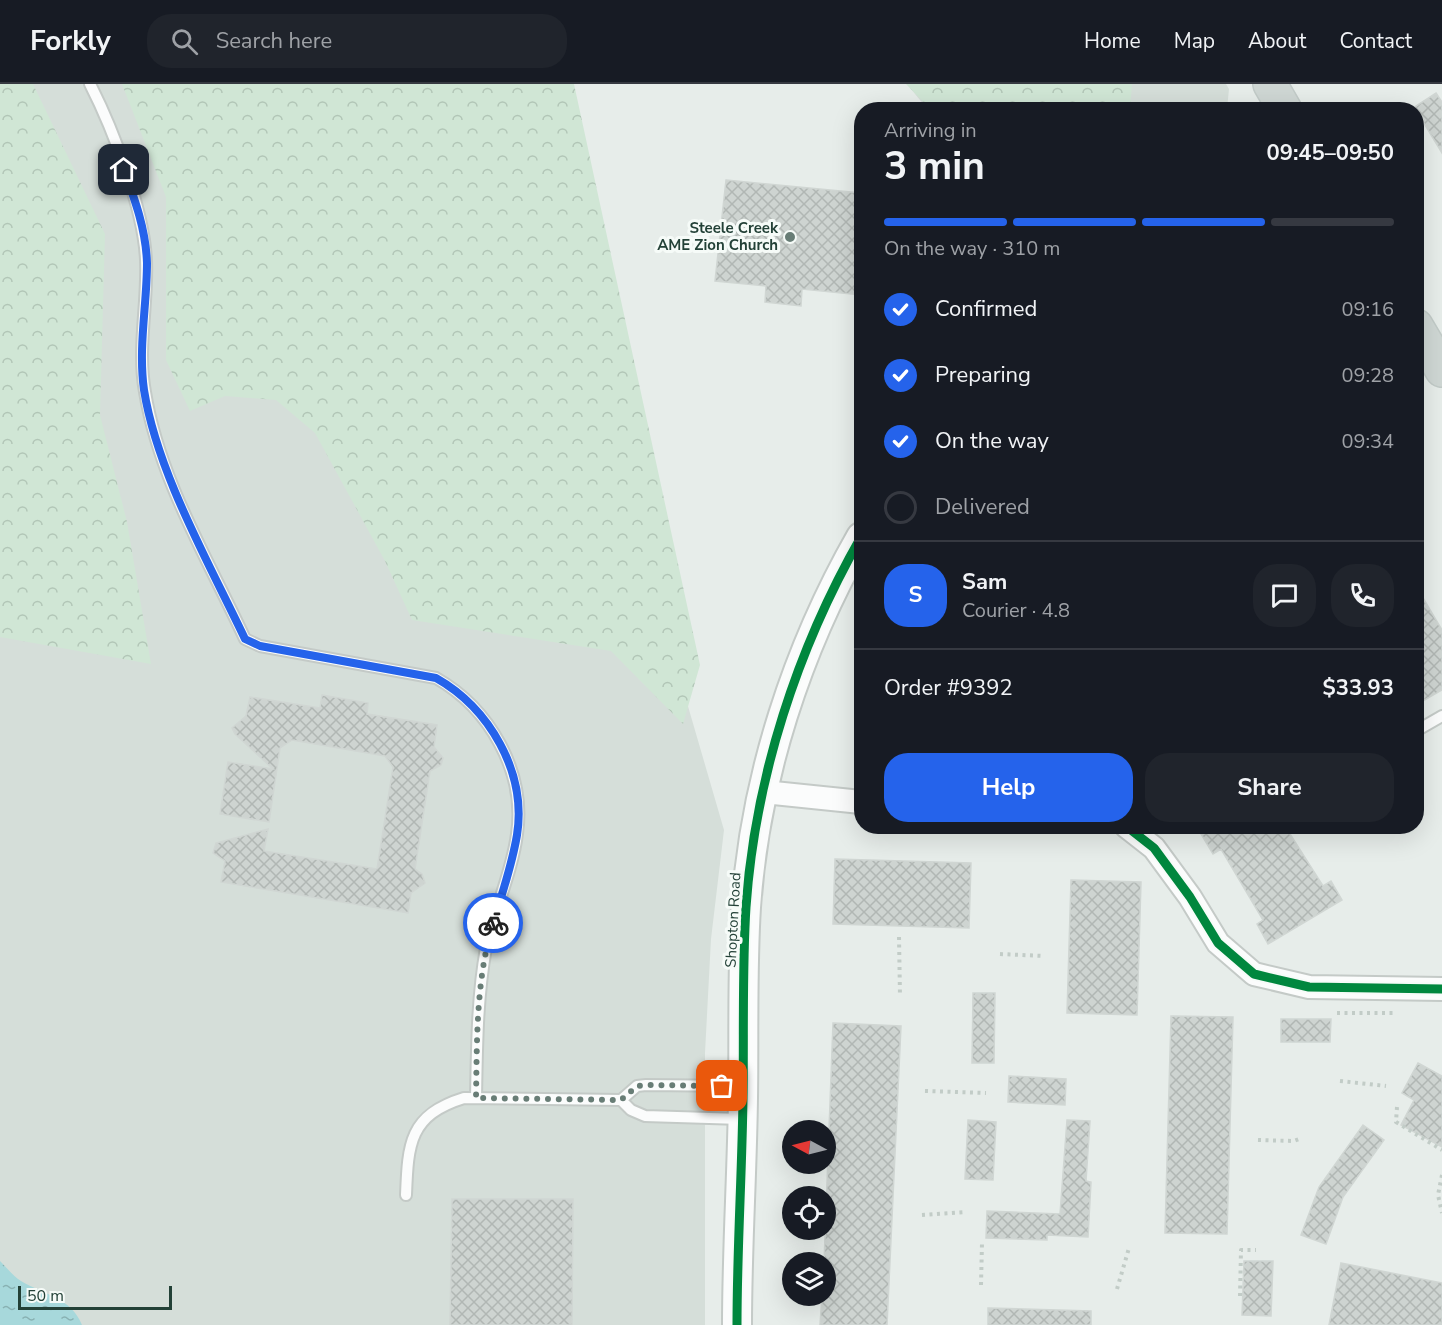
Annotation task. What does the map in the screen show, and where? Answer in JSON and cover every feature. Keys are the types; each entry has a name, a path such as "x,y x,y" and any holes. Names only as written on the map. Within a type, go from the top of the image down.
{"main road":[{"path":"1269,84 1280,102"},
{"path":"1424,340 1442,370"}],"street":[{"name":"Shopton Road","path":"737,1325 746,907 756,826 795,682 820,618 854,551"},
{"path":"764,792 854,801"},
{"path":"1136,834 1154,848 1190,897 1218,943 1254,974 1309,987 1442,989"}],"lane":[{"path":"90,84 100,104 140,214 145,238 147,263 141,355 144,391 159,454 245,639 260,646 436,678 456,690 474,706 492,728 504,754 517,802 518,833 482,969 477,1032 476,1098"},
{"path":"1424,726 1442,716"},
{"path":"406,1195 411,1140 431,1113 448,1102 464,1098 621,1100 637,1086 743,1086"},
{"path":"621,1100 631,1110 645,1116 742,1119"}],"path":[{"path":"899,937 900,996"},
{"path":"1000,954 1044,956"},
{"path":"1337,1013 1396,1013"},
{"path":"1340,1080 1386,1086"},
{"path":"925,1091 986,1093"},
{"path":"1397,1107 1396,1122 1442,1150"},
{"path":"1258,1140 1294,1141 1302,1138"},
{"path":"1442,1175 1438,1195 1442,1213"},
{"path":"922,1215 965,1212"},
{"path":"981,1285 982,1243"},
{"path":"1117,1289 1129,1248"},
{"path":"1240,1296 1241,1250 1256,1250"}],"shaded area":[{"path":"0,84 507,84 724,830 711,939 705,1053 705,1325 0,1325"},
{"path":"907,84 1226,84 1229,89 1228,102 922,102"}],"green space":[{"path":"0,84 33,84 105,234 100,415 127,522 151,664 0,637"},
{"path":"122,84 574,84 700,665 683,724 611,651 412,620 385,561 315,433 276,400 225,396 190,411 166,360 166,197"},
{"path":"906,84 1132,84 1131,102 923,102"}],"water":[{"path":"0,1261 21,1281 64,1302 71,1308 82,1325 0,1325"}],"building":[{"path":"1436,93 1442,102 1442,153 1424,123 1422,102"},
{"name":"Steele Creek AME Zion Church","path":"726,180 854,192 854,294 802,289 801,306 765,302 766,286 715,281"},
{"path":"1424,600 1442,630 1442,690 1424,700"},
{"path":"322,695 368,703 367,714 437,725 434,747 443,758 441,765 430,771 415,869 422,874 425,883 411,893 408,913 221,882 225,861 213,853 216,843 268,829 264,851 377,869 393,767 385,756 292,740 280,748 269,822 220,814 228,762 273,769 235,734 232,728 246,716 250,697 320,708"},
{"path":"1201,834 1290,834 1323,886 1331,881 1342,900 1268,944 1257,924 1263,920 1221,849 1213,854"},
{"path":"835,859 971,863 969,928 833,924"},
{"path":"1071,880 1141,882 1137,1015 1067,1013"},
{"path":"973,993 995,993 994,1063 972,1063"},
{"path":"1171,1016 1233,1017 1227,1234 1165,1233"},
{"path":"1281,1019 1331,1019 1330,1042 1281,1042"},
{"path":"833,1023 901,1026 887,1325 820,1325 821,1306 836,1306 836,1252 824,1252 825,1240 836,1240 836,1186 827,1186 827,1174 836,1174 836,1120 829,1120"},
{"path":"1418,1063 1442,1076 1442,1147 1401,1125 1414,1100 1402,1093"},
{"path":"1009,1076 1066,1079 1065,1105 1008,1102"},
{"path":"968,1120 996,1122 993,1180 965,1179"},
{"path":"1067,1120 1090,1121 1086,1181 1091,1182 1088,1237 1047,1235 1047,1240 986,1238 987,1211 1060,1214"},
{"path":"1363,1125 1384,1140 1343,1197 1326,1244 1301,1235 1319,1187"},
{"path":"452,1199 573,1199 572,1325 450,1325"},
{"path":"1244,1261 1273,1261 1271,1316 1242,1315"},
{"path":"1341,1263 1442,1283 1442,1325 1329,1325"},
{"path":"988,1308 1091,1311 1091,1325 988,1325"}],"cycle path":[{"path":"737,1325 744,955 751,859 769,763 783,716 817,624 854,550"},
{"path":"1136,834 1154,848 1190,897 1218,943 1254,974 1309,987 1442,989"}],"way so far":[{"path":"493,923 482,969 477,1032 476,1098 621,1100 637,1086 722,1086"}],"place":[{"name":"Steele Creek AME Zion Church","path":"790,237"}],"route":[{"path":"124,170 140,214 145,238 147,263 141,355 144,391 159,454 245,639 260,646 436,678 456,690 474,706 492,728 503,751 512,775 517,802 518,833 493,923"}]}
